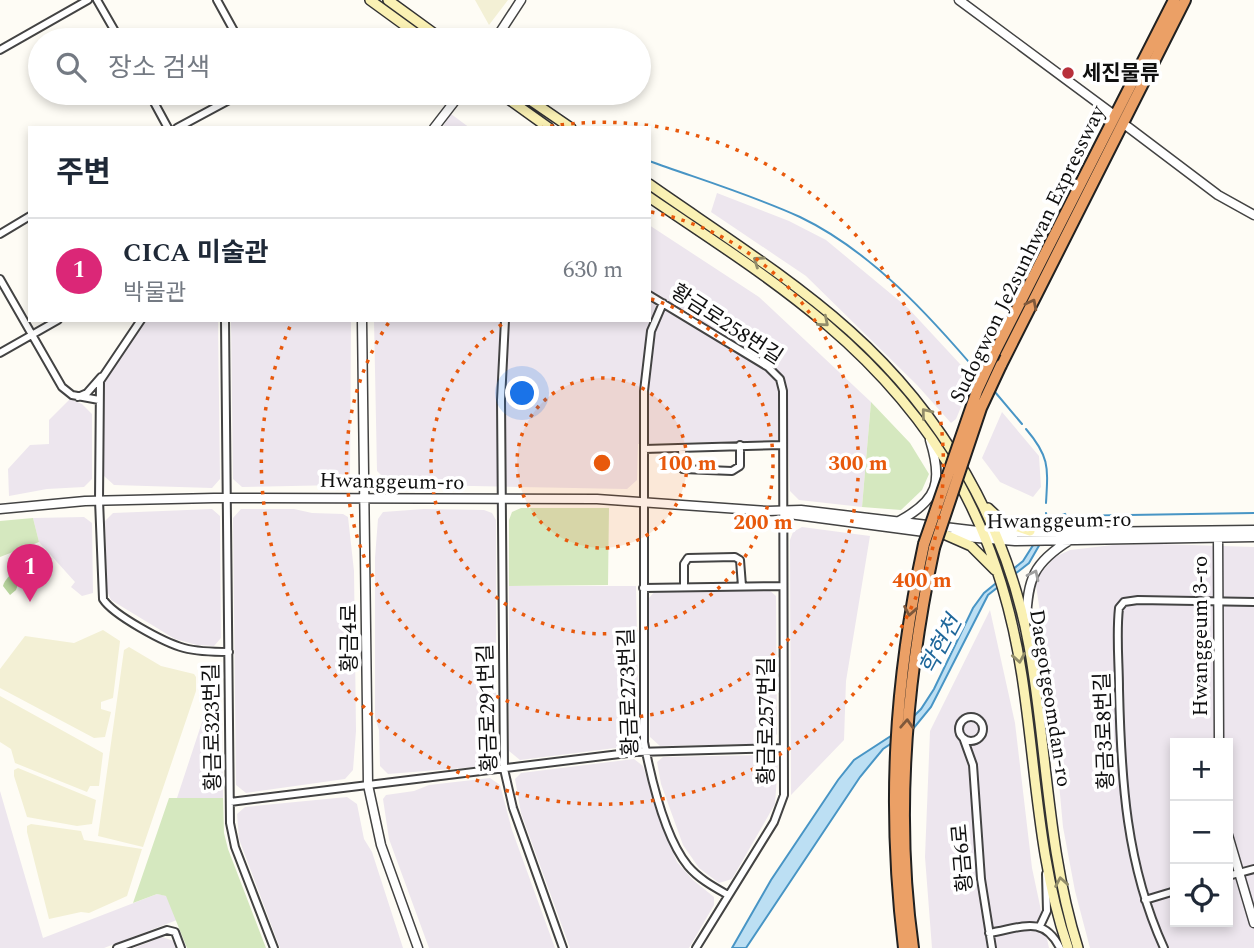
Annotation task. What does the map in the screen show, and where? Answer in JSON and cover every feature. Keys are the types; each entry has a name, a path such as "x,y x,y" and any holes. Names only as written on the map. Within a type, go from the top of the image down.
{"highway":[{"name":"Sudogwon Je2sunhwan Expressway","path":"904,948 897,884 898,695 910,608 977,391 1174,0"},
{"name":"Sudogwon Je2sunhwan Expressway","path":"913,948 904,859 899,762 929,546 981,408 1001,365 1185,0"}],"main road":[{"path":"370,0 408,28"},
{"path":"388,0 426,28"},
{"path":"516,105 546,126"},
{"path":"537,105 568,126"},
{"name":"Daegotgeomdan-ro","path":"651,185 780,276 850,331 933,421 980,499 992,536 996,569 1022,676 1047,858 1068,948"},
{"name":"Daegotgeomdan-ro","path":"651,198 825,323 886,383 929,434 1005,558 1026,627 1055,843 1066,909 1078,948"},
{"path":"980,499 999,519 1023,530"},
{"path":"946,535 971,546 996,569"}],"street":[{"path":"39,28 89,0"},
{"path":"97,0 113,28"},
{"path":"217,0 232,28"},
{"path":"503,28 521,0"},
{"path":"960,0 1110,112"},
{"path":"0,50 28,34"},
{"path":"156,105 167,126"},
{"path":"181,126 220,105"},
{"path":"436,126 452,105"},
{"path":"1128,127 1226,200 1254,215"},
{"path":"0,234 28,217"},
{"path":"0,279 62,387 78,397 99,400"},
{"name":"황금로258번길","path":"651,296 775,373 782,384 783,512"},
{"name":"황금로273번길","path":"663,303 654,322 646,361 643,500 646,751 660,803 683,858 700,878 728,895"},
{"path":"0,353 55,322"},
{"path":"78,397 87,393 102,375 140,322"},
{"name":"황금로323번길","path":"225,322 230,802 235,847 274,948"},
{"name":"황금4로","path":"362,322 368,785 382,845 418,948"},
{"name":"황금로291번길","path":"505,322 502,500 505,769 513,808 563,948"},
{"path":"102,375 99,400 99,500 101,588 105,603 178,646 201,651 229,652"},
{"path":"86,399 99,411"},
{"path":"898,522 921,509 934,491 937,470 929,434"},
{"path":"644,449 782,444"},
{"path":"682,449 683,469 732,471 740,466 740,445"},
{"name":"Hwanggeum-ro","path":"0,509 99,500 364,496 643,500 783,512 801,517 946,535 992,536 1023,530 1066,530 1218,533 1254,537"},
{"name":"Hwanggeum-ro","path":"783,512 801,510 898,522 1015,541 1254,530"},
{"name":"황금로257번길","path":"696,948 781,807 784,788 783,512"},
{"name":"Hwanggeum 3-ro","path":"1218,533 1219,738"},
{"path":"1026,627 1029,584 1035,569 1049,554 1072,539"},
{"path":"684,587 686,559 735,556 740,560 742,586"},
{"path":"643,588 783,586"},
{"name":"황금3로8번길","path":"1164,948 1146,900 1128,830 1121,778 1119,608 1129,601 1218,602"},
{"path":"1218,602 1254,602"},
{"path":"970,717 981,723 983,731 972,765 958,728 962,720 970,717"},
{"path":"964,740 973,742 980,738"},
{"path":"230,802 646,751 784,748"},
{"name":"황금6로","path":"972,765 981,878 992,948"},
{"path":"1233,851 1254,923"},
{"path":"1040,926 1047,911 1047,858"},
{"path":"1233,875 1254,869"},
{"path":"1146,900 1170,893"},
{"path":"989,933 1040,926 1051,932 1060,948"},
{"path":"117,948 167,930 175,932 181,948"}],"shaded area":[{"path":"475,0 508,0 489,25"},
{"path":"451,114 467,126 443,126"},
{"path":"717,193 789,221 826,240 908,308 973,378 956,419 951,423 917,385 806,276 711,212"},
{"path":"651,226 759,297 871,402 862,507 799,500 790,491 788,440 638,444 637,480 627,489 424,485 409,480 386,480 377,471 374,322 651,322"},
{"path":"146,322 218,322 220,479 212,488 114,485 104,476 104,380"},
{"path":"231,322 351,322 350,475 341,485 242,487 233,479"},
{"path":"70,399 82,404 92,414 92,479 84,487 47,489 9,496 8,469 30,445 49,444 49,420"},
{"path":"1002,412 1039,456 1041,487 1033,497 1000,482 982,458"},
{"path":"212,509 220,516 221,638 214,646 175,639 111,600 107,591 105,521 113,513"},
{"path":"241,509 294,509 312,513 343,514 348,517 354,571 356,731 353,770 345,779 246,793 236,785 233,518"},
{"path":"424,509 484,510 492,513 496,520 496,756 488,766 388,774 380,766 379,730 375,717 375,558 378,519 383,512"},
{"path":"84,517 92,523 93,593 82,596 71,587 75,582 39,542 33,518"},
{"path":"802,527 870,536 846,681 844,740 791,795 790,540 793,532"},
{"path":"1160,544 1254,547 1254,948 1090,948 1075,891 1063,827 1048,663 1036,586 1038,576 1055,557 1070,550 1113,545"},
{"path":"509,586 636,586 639,736 631,746 520,760 509,751"},
{"path":"768,589 776,596 777,734 768,744 660,746 650,737 649,598 656,590"},
{"path":"990,610 1015,723 1032,868 1049,948 932,948 925,857 930,731"},
{"path":"103,630 120,641 113,698 101,702 101,709 111,712 105,737 94,738 0,688 0,669 25,636 74,643"},
{"path":"129,647 161,666 194,674 196,677 196,691 143,847 98,836 124,650"},
{"path":"0,696 103,753 99,786 90,786 87,792 15,763 11,749 0,742"},
{"path":"222,709 223,798 177,798 206,710"},
{"path":"766,755 778,763 775,804 732,879 719,883 699,868 683,845 661,784 657,762 663,757"},
{"path":"634,759 643,766 660,822 677,862 714,897 714,905 689,948 570,948 521,813 515,779 521,773"},
{"path":"18,768 96,800 92,824 77,826 27,817 14,776 14,770"},
{"path":"490,778 500,785 512,830 555,948 429,948 389,839 383,799 386,795 414,791 429,785"},
{"path":"0,791 43,938 157,894 167,896 177,920 104,948 0,948"},
{"path":"347,797 357,804 364,839 372,852 403,948 280,948 239,839 237,814 245,807"},
{"path":"31,824 81,831 84,840 142,849 127,896 89,913 81,912 49,919 27,832 27,826"},
{"path":"162,937 174,941 176,948 134,948"}],"green space":[{"path":"871,402 910,443 929,474 922,490 901,510 862,507"},
{"path":"521,508 609,508 608,585 509,586 509,520 512,512"},
{"path":"33,518 39,542 0,557 0,521"},
{"path":"28,552 33,552 46,569 42,572 33,562 28,563 21,569 16,590 10,595 3,586 5,581 24,561"},
{"path":"169,798 223,798 224,833 228,849 266,948 187,948 166,896 157,894 133,903"}],"water":[{"path":"1065,514 1069,518 1052,523 1029,563 988,595 931,707 913,729 883,749 860,777 746,948 732,948 771,880 838,780 854,760 900,730 921,709 934,689 973,608 984,593 1023,561 1049,520"}],"waterway":[{"path":"651,162 763,202 826,231 875,266 898,287 941,330 980,375"},
{"path":"995,392 1022,424"},
{"path":"1026,429 1040,447 1046,463 1046,503"},
{"path":"1046,513 1048,523"},
{"name":"학현천","path":"1066,516 1254,513"}],"place":[{"name":"세진물류","path":"1068,73"},
{"name":"CICA 미술관","path":"30,602"}]}
